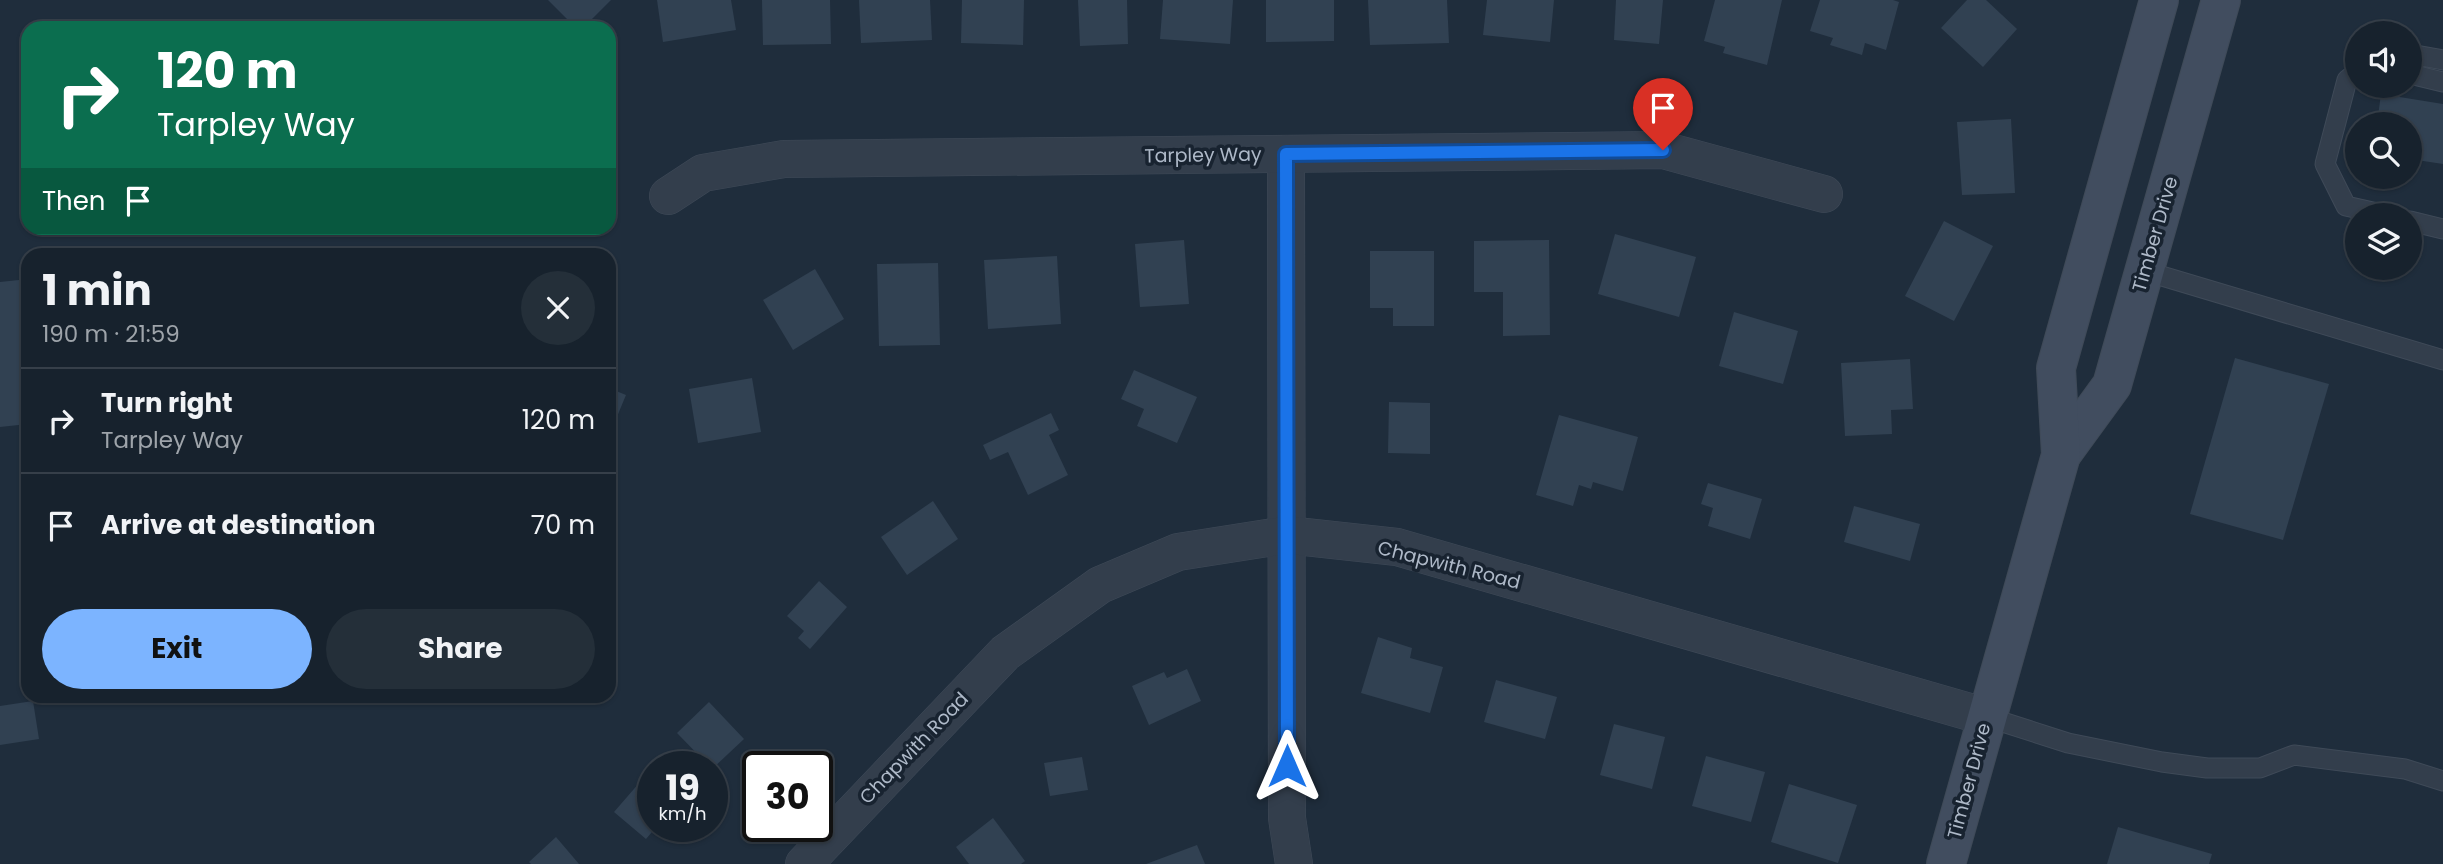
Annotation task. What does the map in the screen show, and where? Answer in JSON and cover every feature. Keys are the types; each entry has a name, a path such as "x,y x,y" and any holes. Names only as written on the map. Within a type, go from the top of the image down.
{"main road":[{"name":"Timber Drive","path":"1947,864 2061,455 2056,368 2160,0"},
{"name":"Timber Drive","path":"2061,455 2112,385 2221,0"}],"street":[{"name":"Tarpley Way","path":"668,196 703,173 784,159 1663,150 1824,194"},
{"path":"1286,154 1287,818 1294,864"},
{"name":"Chapwith Road","path":"804,864 1005,653 1100,585 1178,552 1287,535 1397,547 1987,717"}],"lane":[{"path":"2422,56 2443,60"},
{"path":"2422,77 2443,82"},
{"path":"2345,88 2325,164 2345,204"},
{"path":"2422,224 2443,229"},
{"path":"2145,271 2443,360"},
{"path":"1987,717 2068,743 2162,762 2207,768 2260,768 2294,755 2405,769 2443,781"}],"building":[{"path":"548,0 611,0 590,21 569,21"},
{"path":"657,0 731,0 736,30 663,42"},
{"path":"762,0 830,0 831,44 763,45"},
{"path":"859,0 930,0 932,40 861,43"},
{"path":"962,0 1024,0 1023,45 961,43"},
{"path":"1078,0 1127,0 1128,44 1080,46"},
{"path":"1163,0 1233,0 1230,44 1160,39"},
{"path":"1266,0 1334,0 1334,41 1266,42"},
{"path":"1368,0 1447,0 1449,43 1370,45"},
{"path":"1487,0 1554,0 1550,42 1483,35"},
{"path":"1616,0 1663,0 1659,44 1614,40"},
{"path":"1715,0 1782,0 1767,65 1723,53 1725,47 1704,41"},
{"path":"1820,0 1899,2 1886,50 1865,43 1862,55 1830,45 1833,38 1810,31"},
{"path":"1967,0 1986,0 2017,29 1983,67 1941,28"},
{"path":"2380,98 2406,98 2443,104 2443,164 2422,161 2422,112 2379,112"},
{"path":"2011,119 2015,193 1962,195 1957,122"},
{"path":"1944,221 1993,246 1954,321 1905,296"},
{"path":"1615,234 1696,257 1679,317 1598,294"},
{"path":"1184,240 1189,304 1140,307 1135,244"},
{"path":"1549,240 1550,335 1503,336 1503,292 1474,292 1474,241"},
{"path":"1370,251 1434,251 1434,326 1393,326 1393,308 1370,308"},
{"path":"1057,256 1061,324 988,329 984,260"},
{"path":"938,263 940,345 879,346 877,264"},
{"path":"815,269 844,319 793,350 763,300"},
{"path":"21,280 21,425 0,427 0,282"},
{"path":"1734,312 1798,331 1783,384 1719,366"},
{"path":"2235,358 2329,384 2283,540 2190,514"},
{"path":"1910,359 1913,409 1891,410 1892,434 1845,436 1841,363"},
{"path":"1134,370 1197,397 1177,443 1137,426 1144,409 1121,399"},
{"path":"752,378 761,432 698,443 689,389"},
{"path":"616,391 626,395 616,419"},
{"path":"1389,402 1430,403 1430,454 1388,453"},
{"path":"1051,413 1059,430 1049,435 1068,475 1028,495 1008,452 990,460 983,445"},
{"path":"1559,415 1638,437 1623,491 1593,482 1591,489 1579,485 1573,506 1536,495"},
{"path":"1708,483 1762,499 1750,539 1708,526 1713,508 1701,504"},
{"path":"933,501 958,539 907,575 881,537"},
{"path":"1854,506 1920,524 1910,561 1844,542"},
{"path":"819,581 847,607 810,649 798,638 804,631 787,616"},
{"path":"1378,637 1412,648 1410,658 1443,667 1430,713 1361,693"},
{"path":"1187,669 1201,701 1149,725 1132,686 1164,672 1167,678"},
{"path":"1496,680 1557,697 1545,739 1484,722"},
{"path":"709,702 744,739 728,754 728,751 694,751 677,733"},
{"path":"33,703 39,739 0,745 0,706"},
{"path":"1614,724 1665,737 1652,789 1600,775"},
{"path":"1706,756 1765,772 1751,822 1692,806"},
{"path":"1082,757 1088,790 1050,796 1044,763"},
{"path":"1789,784 1857,805 1838,863 1771,842"},
{"path":"637,785 637,831 614,812"},
{"path":"993,818 1025,861 1021,864 969,864 956,847"},
{"path":"2118,827 2212,854 2209,864 2107,864"},
{"path":"556,837 579,864 529,862"},
{"path":"1197,845 1205,864 1146,864"}],"route":[{"path":"1287,766 1286,154 1663,150"}]}
